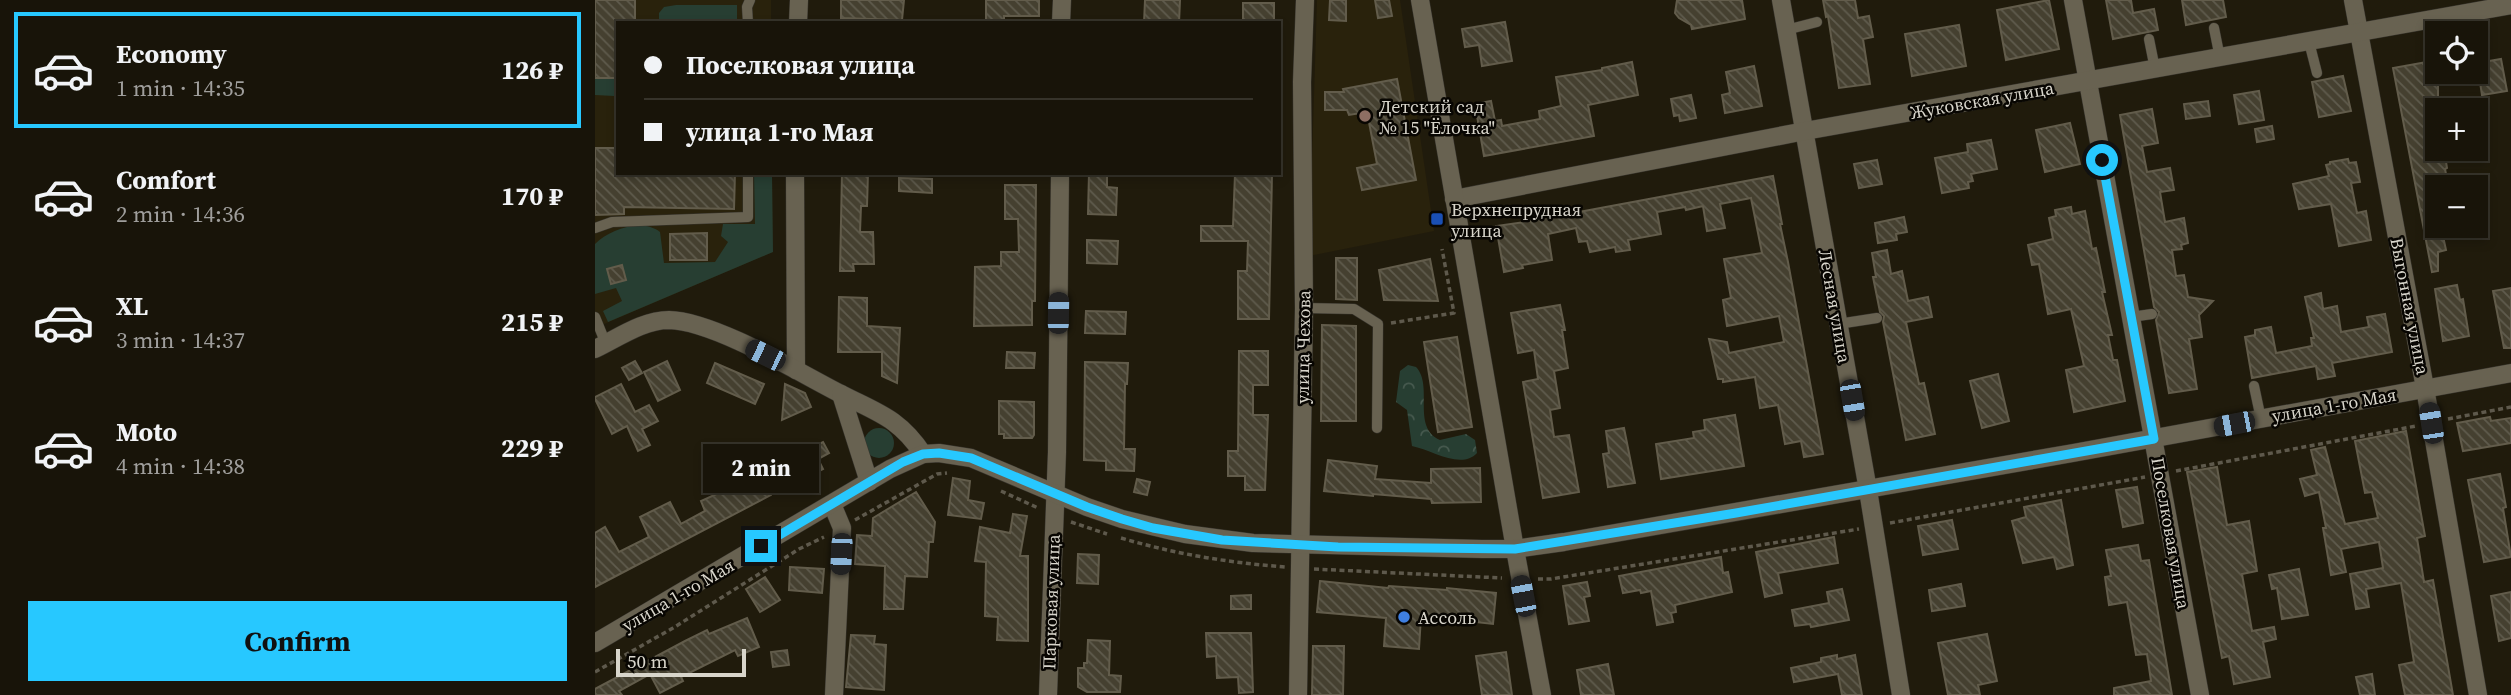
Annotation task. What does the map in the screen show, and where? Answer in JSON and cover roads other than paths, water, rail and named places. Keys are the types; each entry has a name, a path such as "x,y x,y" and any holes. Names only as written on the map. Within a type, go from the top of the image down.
{"street":[{"path":"798,21 799,0"},
{"path":"1061,21 1062,0"},
{"name":"улица Чехова","path":"1298,695 1304,308 1302,82 1305,0"},
{"path":"1420,0 1542,695"},
{"name":"Лесная улица","path":"1781,0 1868,490 1901,695"},
{"name":"Поселковая улица","path":"2073,0 2200,695"},
{"name":"Выгонная улица","path":"2353,0 2425,388 2478,695"},
{"name":"Жуковская улица","path":"1454,199 1805,131 2511,5"},
{"path":"795,175 796,370"},
{"name":"Парковая улица","path":"1048,695 1055,494 1060,175"},
{"path":"601,347 645,324 669,320 698,326 796,370 899,424 910,434 923,454"},
{"name":"улица 1-го Мая","path":"595,643 903,462 923,454 939,453 971,458 1087,507 1153,528 1222,540 1299,546 1515,549 1868,490 2511,373"},
{"path":"841,394 869,482"},
{"path":"832,504 842,528 834,695"}],"lane":[{"path":"748,21 747,7 750,0"},
{"path":"1787,30 1817,22"},
{"path":"2214,28 2220,58"},
{"path":"2149,39 2155,69"},
{"path":"2309,42 2316,73"},
{"path":"595,228 612,222 748,217 748,175"},
{"path":"1304,308 1354,309 1378,324 1377,428"},
{"path":"2131,317 2152,314"},
{"path":"595,317 601,347"},
{"path":"1838,324 1877,318"},
{"path":"2254,386 2261,419"}],"place":[{"name":"Детский сад № 15 \"Ёлочка\"","path":"1365,116"},
{"name":"Верхнепрудная улица","path":"1437,219"},
{"name":"Ассоль","path":"1404,617"}]}
